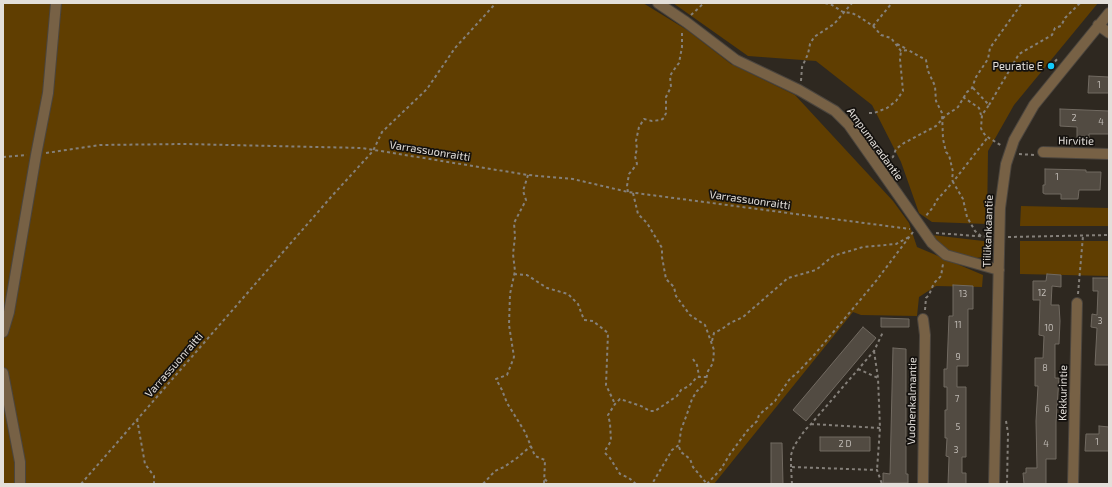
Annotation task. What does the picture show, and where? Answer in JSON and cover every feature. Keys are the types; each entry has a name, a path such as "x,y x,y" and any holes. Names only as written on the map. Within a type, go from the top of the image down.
{"street":[{"path":"3,332 9,312 48,93 56,3"},
{"name":"Ampumaradantie","path":"658,3 736,60 799,90 835,110 849,125 918,229 932,243 946,254 999,270"},
{"name":"Tiilikankaantie","path":"994,484 999,270 1003,237 1002,187 1006,164 1013,152 1018,131 1034,105 1109,13"},
{"path":"1098,25 1109,33"},
{"name":"Hirvitie","path":"1043,152 1109,154"},
{"name":"Kekkurintie","path":"1073,484 1078,303"},
{"name":"Vuohenkalmantie","path":"923,319 925,335 923,484"},
{"path":"3,373 20,462 20,484"}],"path":[{"path":"3,157 36,155 100,145 185,144 362,148 374,150 382,132 427,89 455,48 496,3"},
{"path":"628,192 627,186 629,174 637,164 636,141 639,127 644,119 652,121 661,120 664,118 666,113 666,97 671,87 670,76 679,63 682,47 682,30 692,14 704,3"},
{"path":"825,3 832,5 843,12 852,13 873,26 879,34 889,37 896,43 926,60 928,70 935,86 936,101 942,113 943,139 953,172 952,179 963,199 969,221 977,234 982,237"},
{"path":"873,26 892,3"},
{"path":"878,168 893,156 896,149 936,126 946,115 954,110 972,88 976,77 988,59 990,48 1022,3"},
{"path":"982,116 1019,54 1052,35 1055,28 1061,26 1065,18 1080,3"},
{"path":"799,90 802,67 809,52 810,42 815,36 834,24 843,12 852,4"},
{"path":"852,4 852,13"},
{"path":"869,113 874,113 887,108 903,91 900,59 901,51 896,43"},
{"path":"901,51 908,50"},
{"path":"972,88 989,105"},
{"path":"963,98 979,108 982,116 981,128 988,138 1013,152 1035,155 1043,152"},
{"path":"633,193 638,214 647,223 662,248 662,258 666,279 674,287 676,296 690,315 705,325 712,342 714,350 713,363 708,371 704,386 697,391 692,399 681,430 679,447 681,452 690,459 693,467 707,484 721,469 747,431 757,421 759,415 775,401 789,380 815,354 876,281 918,229 936,201 988,138"},
{"name":"Varrassuonraitti","path":"81,484 326,202 374,150 528,174 573,179 633,193 982,237 1109,235"},
{"path":"528,174 523,191 526,200 514,223 515,237 513,254 515,271 510,294 508,325 514,357 507,375 496,379 507,403 516,415 535,456 545,460 544,484"},
{"path":"1003,237 1008,230"},
{"path":"1078,303 1083,236"},
{"path":"712,342 714,333 722,329 730,322 743,316 788,278 816,270 833,256 863,247 896,244 910,237"},
{"path":"923,319 926,298 929,295 934,282 941,276 946,254"},
{"path":"514,274 527,275 547,288 568,294 578,304 584,320 593,321 608,333 606,385 615,404"},
{"path":"792,484 791,455 794,446 805,430 874,351 883,332"},
{"path":"874,351 878,378 880,428 877,470 880,484 882,484"},
{"path":"693,359 697,365 699,376"},
{"path":"858,369 878,378"},
{"path":"636,484 629,478 620,474 605,453 611,441 608,415 615,404 620,399 642,406 650,411 655,411 677,396 681,390 689,386 699,376 706,377"},
{"path":"1005,418 1008,433 1007,484"},
{"path":"137,419 145,464 154,476 154,484"},
{"path":"811,424 880,428"},
{"path":"483,484 495,471 517,458 531,446"},
{"path":"652,484 672,450 679,447"},
{"path":"791,467 877,470"},
{"path":"544,478 549,484"}],"shaded area":[{"path":"3,3 643,3 687,30 731,64 795,95 893,201 909,223 917,247 983,275 982,287 936,286 919,297 917,316 861,315 853,312 714,484 3,484"},
{"path":"673,3 1098,3 1014,105 988,151 987,224 932,222 919,213 901,162 872,105 816,61 748,56"},
{"path":"1021,206 1109,208 1109,226 1020,226"},
{"path":"932,235 992,242 991,251 987,256 977,258 946,251"},
{"path":"1020,241 1109,241 1109,276 1020,274"}],"building":[{"path":"1089,76 1109,77 1109,93 1088,93"},
{"path":"1060,109 1109,111 1109,134 1089,134 1089,141 1077,141 1077,127 1060,126"},
{"path":"1045,169 1101,172 1100,190 1079,190 1078,199 1061,199 1061,194 1045,194 1043,193 1043,185 1045,185"},
{"path":"1047,274 1061,275 1061,287 1052,286 1051,305 1059,305 1060,321 1059,344 1055,344 1055,378 1059,378 1056,422 1056,459 1046,459 1046,484 1024,484 1023,473 1026,473 1026,468 1037,468 1036,421 1038,386 1035,386 1035,358 1043,358 1044,336 1039,335 1040,300 1033,300 1033,281 1046,281"},
{"path":"1093,278 1109,278 1109,365 1095,365 1097,328 1091,327 1092,314 1097,315 1098,291 1093,291"},
{"path":"953,285 973,286 973,309 968,309 968,366 957,366 957,387 966,387 966,457 962,457 962,473 966,473 966,484 948,484 949,457 946,456 947,438 945,438 945,410 947,410 947,387 944,387 944,369 947,369 949,316 953,316"},
{"path":"881,318 909,319 909,327 881,327"},
{"path":"863,327 876,338 806,421 793,410"},
{"path":"893,348 906,349 906,474 908,474 908,483 883,483 883,473 890,474"},
{"path":"1099,426 1109,427 1109,451 1085,451 1086,434 1099,434"},
{"path":"820,437 870,437 870,451 820,451"},
{"path":"771,443 782,443 783,484 771,484"}],"place":[{"name":"Peuratie E","path":"1051,66"}]}
